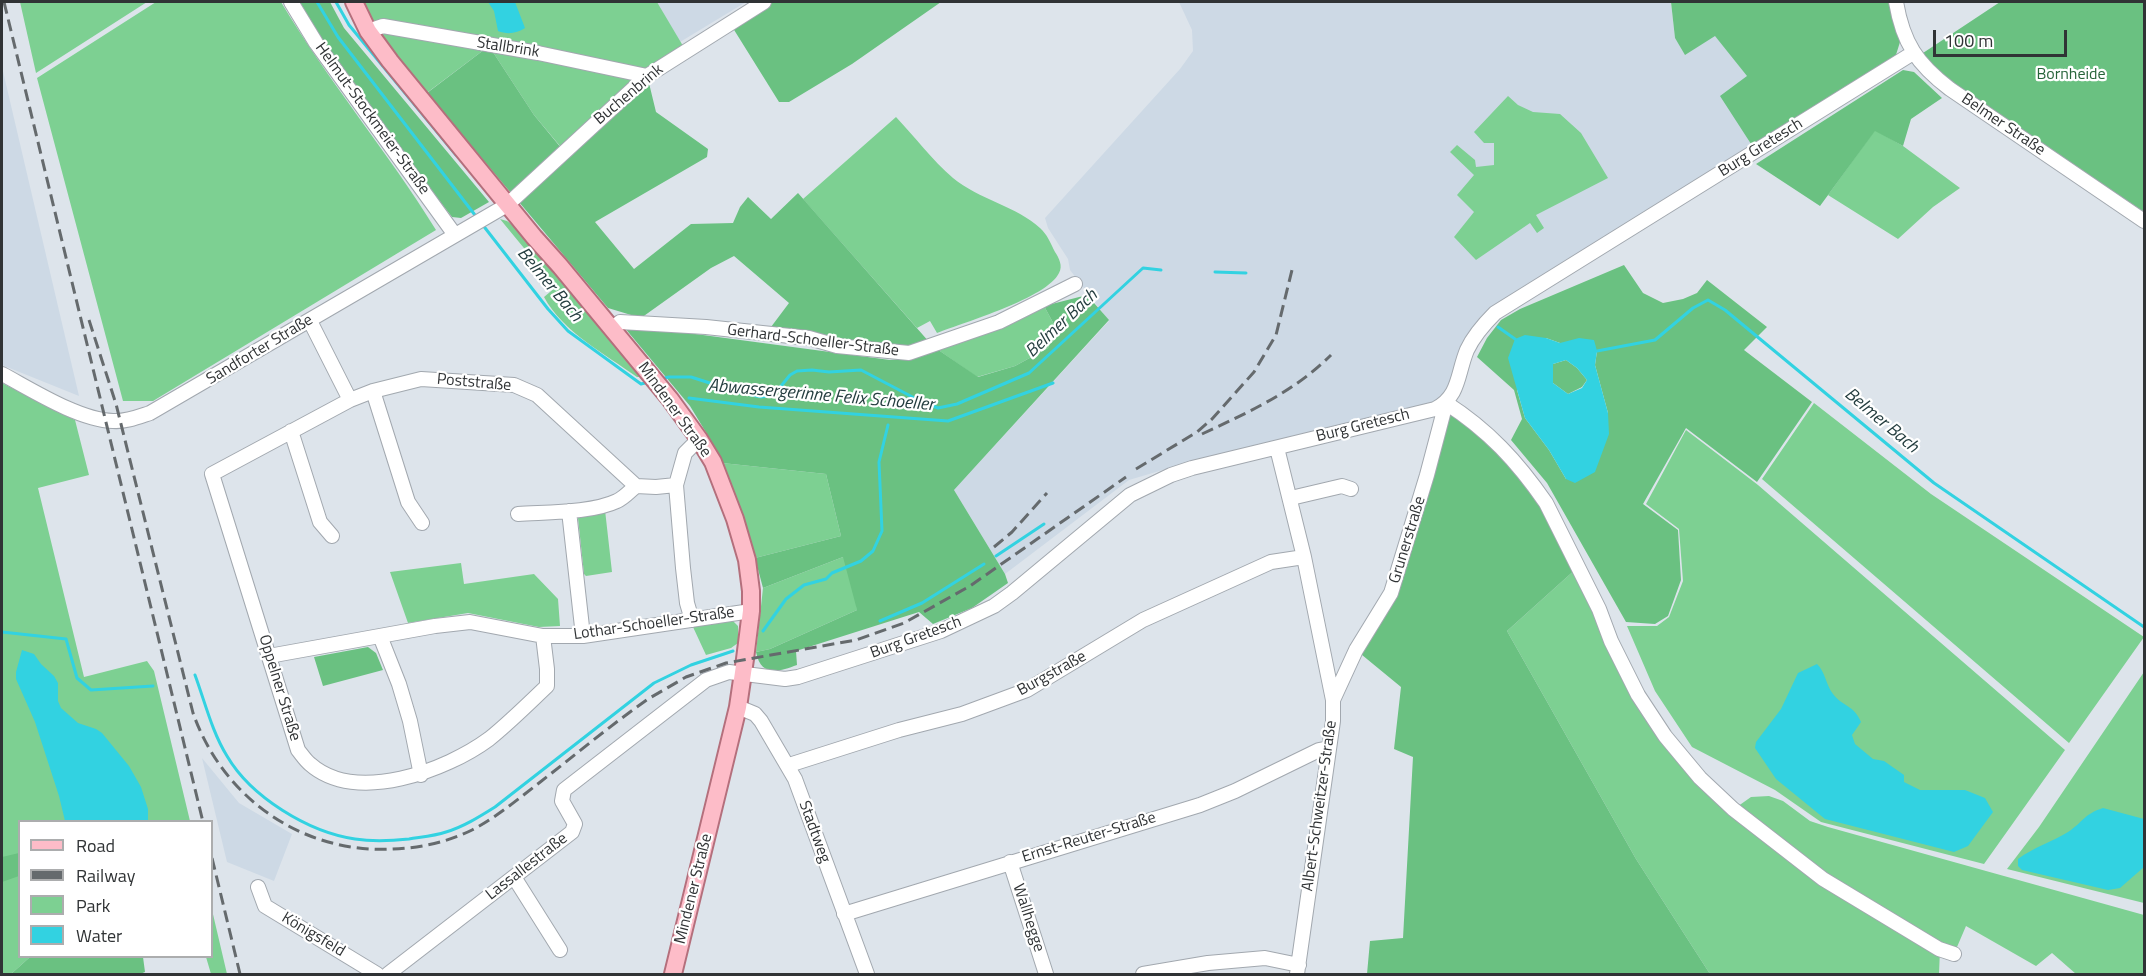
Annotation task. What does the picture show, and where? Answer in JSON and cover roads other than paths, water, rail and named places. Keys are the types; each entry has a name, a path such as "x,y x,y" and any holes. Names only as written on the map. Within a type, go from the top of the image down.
{"main road":[{"name":"Mindener Straße","path":"354,2 368,31 390,61 670,399 699,439 722,482 735,519 747,560 751,591 751,611 743,674 738,707 673,975"}],"street":[{"name":"Helmut-Stockmeier-Straße","path":"291,2 323,53 455,235"},
{"name":"Buchenbrink","path":"507,205 647,76 764,2"},
{"name":"Belmer Straße","path":"1896,2 1906,42 1929,73 2145,221"},
{"name":"Stallbrink","path":"368,31 383,26 538,52 647,76"},
{"name":"Burg Gretesch","path":"743,674 785,679 798,677 941,631 984,612 1012,593 1130,495 1171,475 1435,409 1446,404 1454,391 1467,350 1479,330 1495,313 1913,53"},
{"name":"Sandforter Straße","path":"2,374 78,412 97,419 120,421 150,413 507,205"},
{"name":"Gerhard-Schoeller-Straße","path":"612,328 620,322 706,327 809,338 837,346 909,353 999,322 1075,284"},
{"path":"310,321 350,400"},
{"name":"Poststraße","path":"212,474 350,400 373,391 421,379 514,385 537,395 636,486"},
{"path":"373,391 408,502 422,523"},
{"name":"Grunerstraße","path":"1333,700 1356,650 1391,592 1446,404"},
{"path":"1446,404 1473,421 1506,450 1546,502 1599,609 1611,641 1638,695 1665,736 1700,778 1733,809 1823,879 1940,949 1954,954"},
{"path":"291,431 320,522 332,536"},
{"path":"692,620 686,591 676,485 685,453 699,439"},
{"name":"Albert-Schweitzer-Straße","path":"1277,447 1291,498 1333,700 1329,748 1298,970"},
{"name":"Oppelner Straße","path":"212,474 298,750 310,765 335,778 386,782 421,775 487,740 547,687 543,636"},
{"path":"518,514 569,511 606,505 619,500 636,486 676,485"},
{"path":"1291,498 1342,486 1351,489"},
{"path":"569,511 583,636"},
{"name":"Burgstraße","path":"789,765 900,730 962,714 1027,690 1143,620 1271,562 1304,557"},
{"name":"Lothar-Schoeller-Straße","path":"269,656 470,622 543,636 583,636 751,611"},
{"path":"380,636 411,722 421,775"},
{"name":"Lassallestraße","path":"388,975 572,832 575,824 562,801 564,790 706,680 729,672 743,674"},
{"name":"Stadtweg","path":"738,707 754,714 761,721 789,765 867,975"},
{"name":"Ernst-Reuter-Straße","path":"844,914 1200,805 1319,750 1329,748"},
{"name":"Wallhegge","path":"1010,862 1046,975"},
{"path":"514,877 560,950"},
{"name":"Königsfeld","path":"258,887 265,906 377,975"},
{"path":"1143,975 1208,963 1265,958 1298,970"}],"water":[{"path":"488,2 515,2 525,28 512,33 498,31 494,11"},
{"path":"1525,335 1560,343 1579,338 1594,340 1597,351 1595,365 1608,413 1609,434 1595,472 1575,483 1566,479 1549,450 1525,418 1508,358 1515,339","holes":["1566,360 1587,380 1582,388 1568,394 1553,383 1553,364"]},
{"path":"22,650 34,654 54,676 58,683 58,701 61,708 78,723 102,733 129,766 141,787 148,809 148,820 65,820 35,722 16,679"},
{"path":"1817,664 1833,694 1858,716 1861,722 1852,735 1855,744 1873,759 1884,761 1904,775 1904,782 1920,790 1965,790 1985,798 1993,812 1968,846 1954,852 1825,819 1776,779 1755,748 1756,742 1781,709 1798,673"},
{"path":"2103,808 2144,819 2144,867 2120,888 2108,890 2022,870 2018,866 2018,859 2068,832 2088,816"}],"waterway":[{"name":"Belmer Bach","path":"317,2 338,37 478,219"},
{"name":"Abwassergerinne Felix Schoeller","path":"336,2 349,25 456,155"},
{"name":"Belmer Bach","path":"482,224 548,309 568,331 641,384 649,382"},
{"name":"Belmer Bach","path":"661,379 691,377 761,397 769,396 777,391 790,375 797,371 861,370 938,408 957,404 1029,373 1143,268 1161,270"},
{"name":"Belmer Bach","path":"1215,272 1246,273"},
{"name":"Belmer Bach","path":"1597,351 1655,340 1693,308 1708,300 1725,310 1934,483 2144,627"},
{"name":"Belmer Bach","path":"1498,327 1515,339"},
{"name":"Abwassergerinne Felix Schoeller","path":"689,398 759,407 948,421 1053,383"},
{"path":"763,631 786,599 804,585 826,579 832,573 861,561 873,551 882,531 879,462 888,425"},
{"path":"996,556 1044,524"},
{"path":"880,621 922,603 984,564"},
{"path":"2,632 66,639 77,678 91,690 153,686"},
{"path":"195,675 213,727 227,756 237,771 266,798 282,810 319,829 355,839 389,841 437,834 471,821 495,807 654,683 691,665 733,651"}],"railway":[{"path":"4,2 203,820"},
{"path":"1136,469 1197,432 1212,419 1254,372 1276,335 1292,270"},
{"path":"89,320 116,404 193,713 206,743 224,771 245,795 270,815 298,831 328,842 360,848 393,849 424,846 472,830 507,808 648,699 686,677 726,663 856,640 904,623 970,586 1126,477"},
{"path":"1202,434 1254,409 1286,390 1302,380 1331,355"},
{"path":"994,547 1012,532 1047,493"},
{"path":"213,862 240,974"}],"park label":[{"name":"Bornheide","path":"2071,75"}]}
